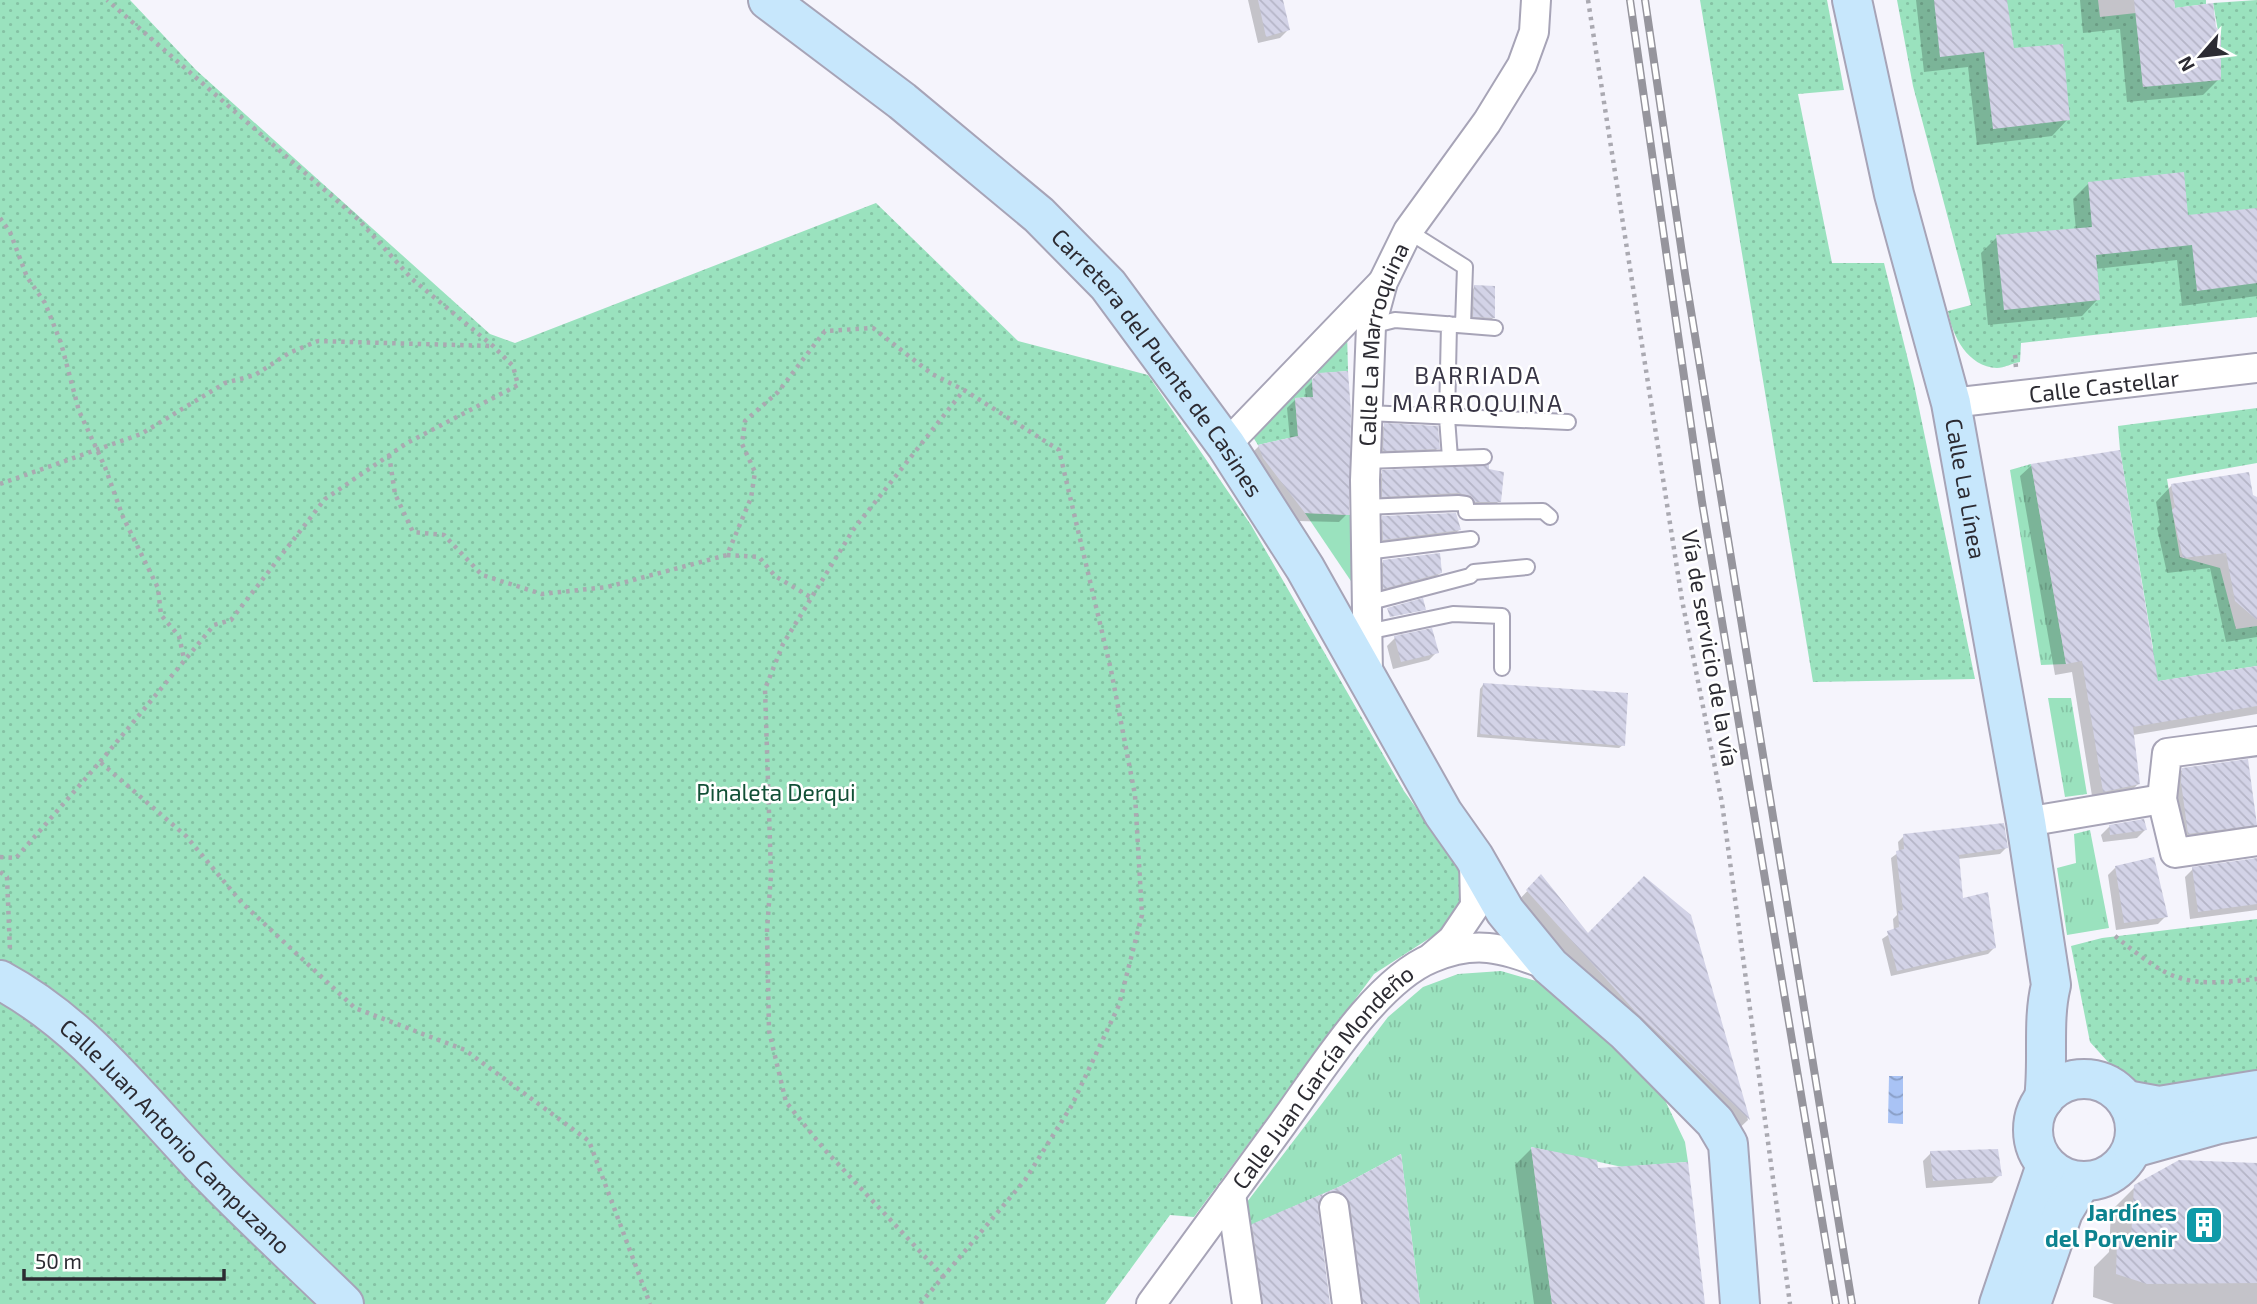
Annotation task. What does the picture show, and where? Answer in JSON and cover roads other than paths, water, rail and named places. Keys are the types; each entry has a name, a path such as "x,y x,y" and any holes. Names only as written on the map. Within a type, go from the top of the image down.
{"street":[{"name":"Carretera del Puente de Casines","path":"768,0 902,101 1039,215 1108,285 1226,445 1305,568 1443,813 1474,858"},
{"name":"Calle La Marroquina","path":"1368,683 1365,461 1371,326 1383,282 1408,231 1487,122 1531,47 1536,0"},
{"name":"Calle La Línea","path":"1853,0 1894,194 1951,403 2026,822 2051,985 2047,1000 2049,1057 2044,1099"},
{"path":"1226,445 1383,282"},
{"name":"Calle Castellar","path":"1951,403 2257,368"},
{"path":"2257,741 2166,752 2162,799 2175,853 2257,841"},
{"path":"2026,822 2162,799"},
{"path":"1430,958 1452,940 1475,906 1474,858"},
{"path":"1474,858 1500,928"},
{"path":"1466,921 1488,912 1500,928 1550,966 1626,1032 1714,1122 1728,1144 1740,1304"},
{"name":"Calle Juan García Mondeño","path":"1151,1304 1358,1020 1402,978 1430,958 1468,948 1500,928"},
{"name":"Calle Juan Antonio Campuzano","path":"6,983 31,996 100,1053 213,1178 344,1304"},
{"name":"Calle La Línea","path":"2051,985 2057,994 2077,1051 2113,1091"},
{"path":"2113,1091 2134,1115 2136,1132 2133,1148 2125,1163 2113,1174 2098,1180 2081,1182 2068,1180 2046,1165 2037,1151 2033,1134 2034,1117 2053,1089 2068,1081 2113,1091 2159,1106 2257,1090"},
{"path":"2133,1148 2219,1124 2257,1117"},
{"path":"2000,1304 2046,1165"},
{"path":"2031,1304 2063,1212 2081,1182"},
{"path":"1231,1194 1247,1304"},
{"path":"1334,1207 1347,1304"}],"lane":[{"path":"1408,231 1465,267 1456,324 1447,418 1450,458"},
{"path":"1371,326 1395,320 1495,328"},
{"path":"1367,413 1568,422"},
{"path":"1365,461 1484,457"},
{"path":"1365,507 1458,503 1466,505 1466,512 1543,511 1550,517"},
{"path":"1366,552 1471,539"},
{"path":"1367,603 1470,576 1474,572 1527,567"},
{"path":"1367,632 1453,614 1502,616 1502,668"}],"water":[{"path":"1889,1076 1903,1076 1903,1124 1888,1123"}],"railway":[{"path":"1630,0 1702,502 1836,1304"},
{"path":"1645,0 1685,274 1852,1304"}],"place":[{"name":"Jardínes del Porvenir","path":"2204,1225"}],"district":[{"name":"BARRIADA MARROQUINA","path":"1478,388"}],"park label":[{"name":"Pinaleta Derqui","path":"776,792"}]}
